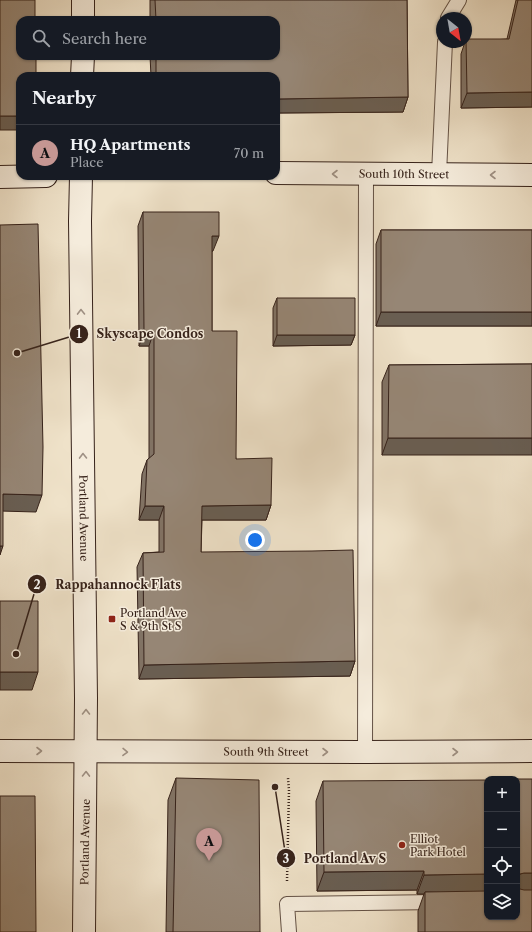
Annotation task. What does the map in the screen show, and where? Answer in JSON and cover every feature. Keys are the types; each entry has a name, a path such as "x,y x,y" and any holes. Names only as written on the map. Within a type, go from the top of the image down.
{"street":[{"path":"83,0 83,16"},
{"path":"82,72 83,60"},
{"name":"South 10th Street","path":"280,173 532,175"},
{"path":"0,177 16,177"},
{"name":"Portland Avenue","path":"81,180 80,221 86,751 84,932"},
{"name":"South 9th Street","path":"0,751 532,751"}],"lane":[{"path":"451,12 458,0"},
{"path":"439,174 445,48"},
{"path":"364,752 366,174"},
{"path":"289,932 287,904 448,902"}],"path":[{"path":"286,752 289,790 287,904"}],"building":[{"path":"0,0 35,0 35,16 16,16 16,60 36,60 36,72 16,72 16,116 0,116"},
{"path":"155,0 407,0 408,97 280,99 280,72 156,72 156,60 280,60 280,16 156,16"},
{"path":"518,0 532,0 532,92 467,93 466,48 472,48 472,39 509,39"},
{"path":"143,212 219,212 219,236 212,236 212,331 237,331 236,459 272,458 271,505 202,506 201,552 353,550 355,661 144,665 143,553 164,552 164,506 145,506 147,460 154,454 154,331 144,332"},
{"path":"38,224 43,447 42,495 3,494 3,546 0,546 0,225"},
{"path":"381,230 532,230 532,312 381,312"},
{"path":"277,298 355,298 355,335 277,335"},
{"path":"532,364 532,438 388,438 389,365"},
{"path":"0,601 38,601 38,672 0,672"},
{"path":"176,778 259,780 260,932 173,932"},
{"path":"520,779 532,779 532,873 520,874"},
{"name":"Elliot Park Hotel","path":"484,780 484,874 424,875 424,871 324,872 323,781"},
{"path":"0,796 35,796 36,932 0,932"},
{"path":"520,889 532,890 532,932 425,932 425,892 484,891 484,920 520,920"}],"place":[{"name":"Skyscape Condos","path":"17,353"},
{"name":"Portland Ave S & 9th St S","path":"112,619"},
{"name":"Rappahannock Flats","path":"16,654"},
{"name":"Portland Av S","path":"275,787"},
{"name":"Elliot Park Hotel","path":"402,845"},
{"name":"HQ Apartments","path":"209,861"}]}
